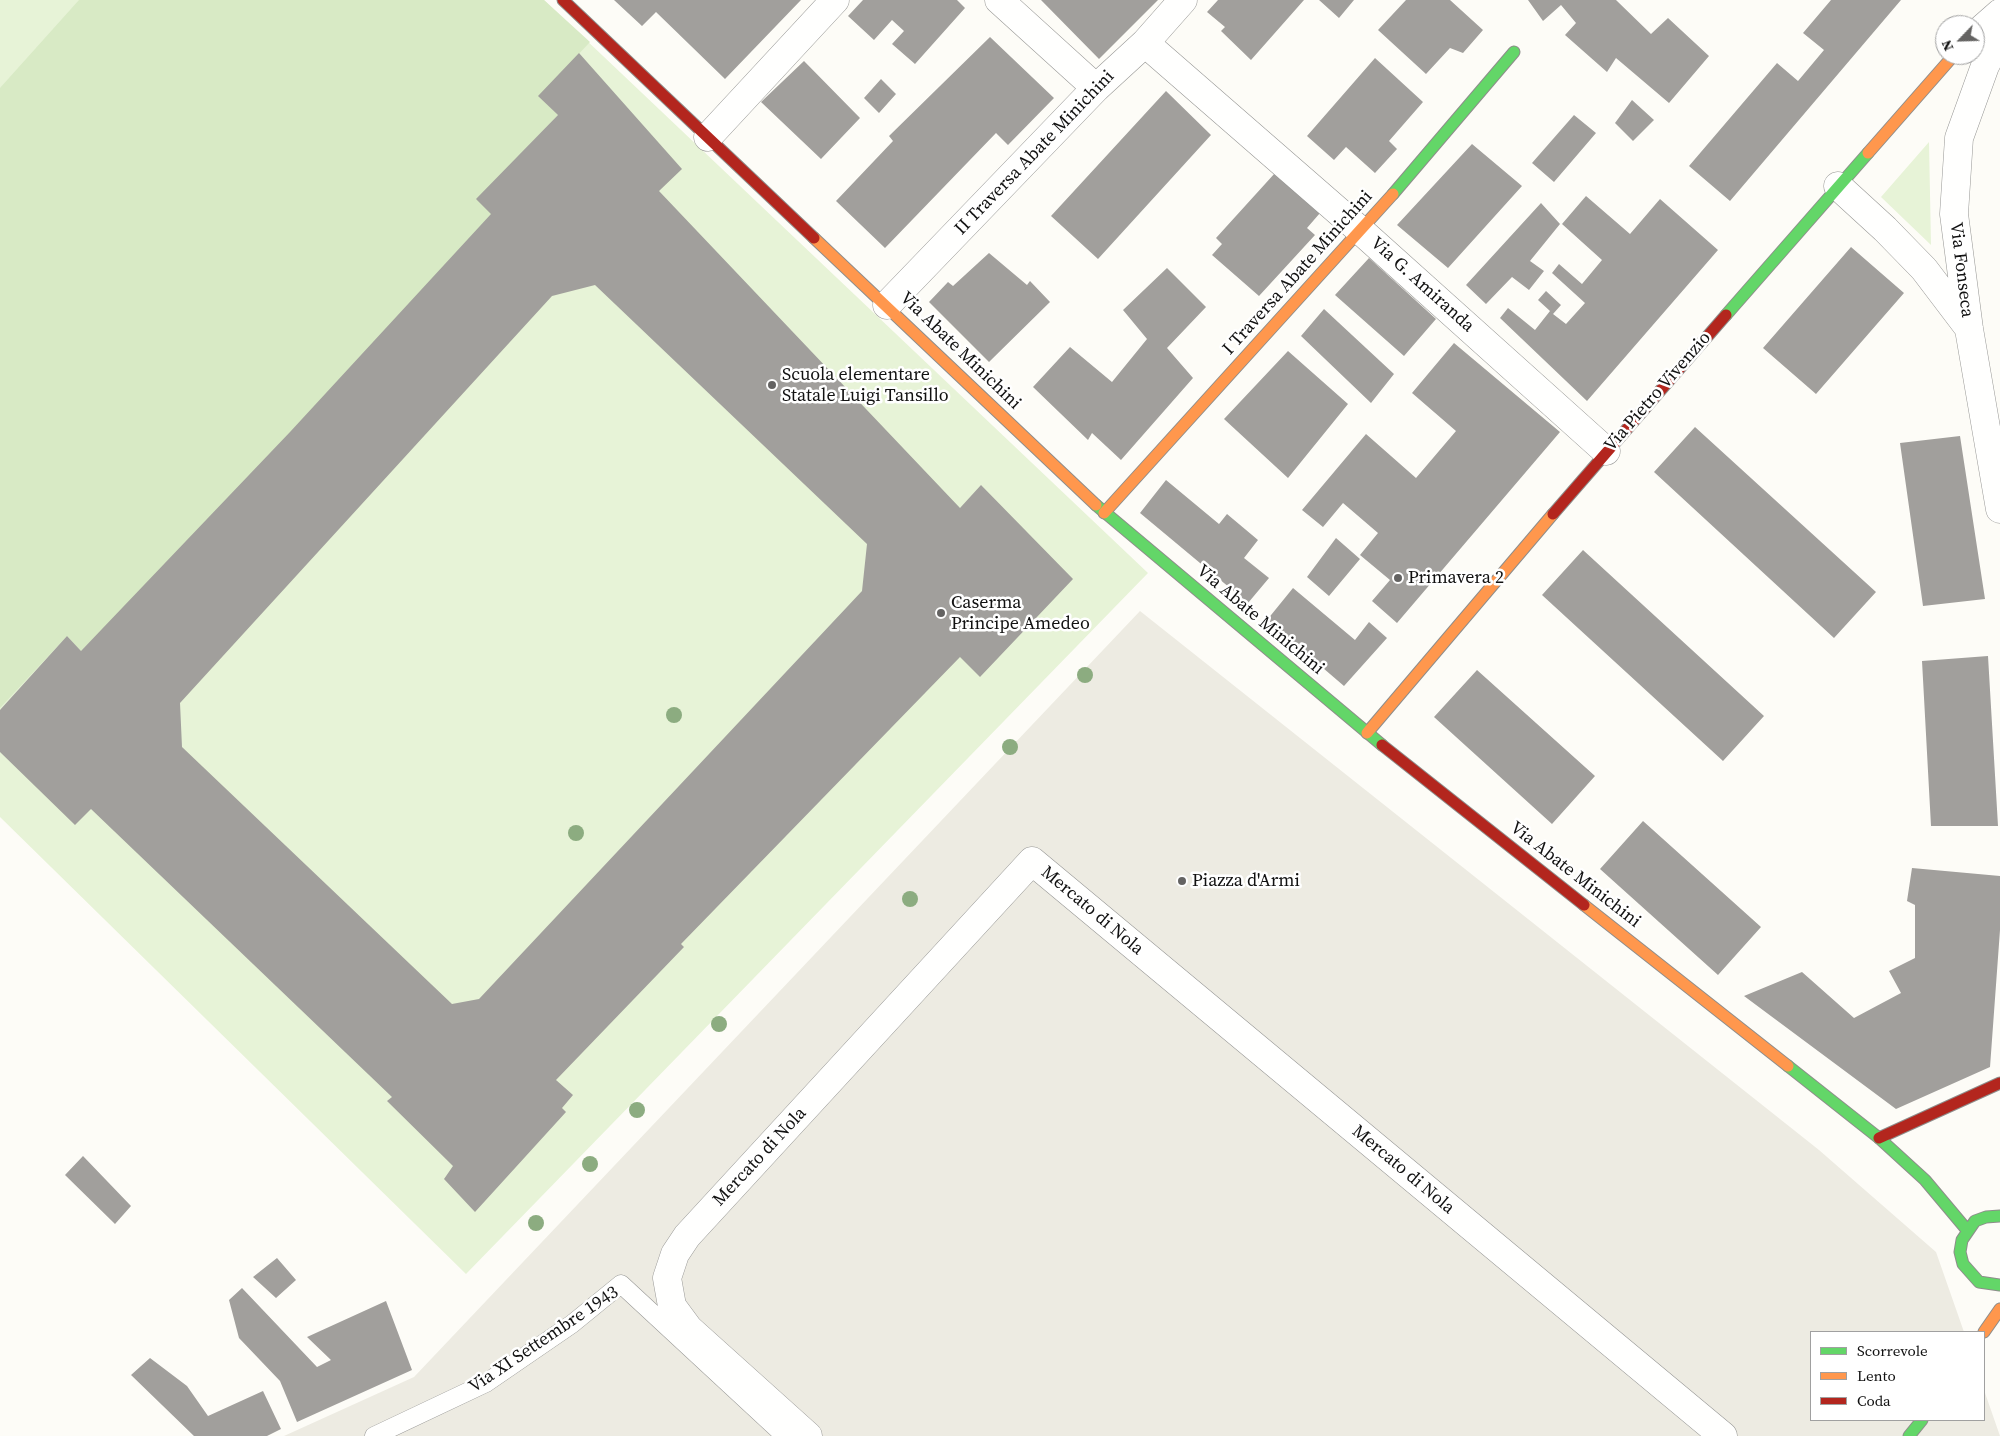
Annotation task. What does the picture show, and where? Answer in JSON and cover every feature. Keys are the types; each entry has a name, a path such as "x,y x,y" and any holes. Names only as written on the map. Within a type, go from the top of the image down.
{"street":[{"name":"Via Abate Minichini","path":"563,0 1104,513 1367,733 1879,1138 1925,1180 1967,1230"},
{"path":"708,137 835,0"},
{"path":"999,0 1096,88"},
{"name":"II Traversa Abate Minichini","path":"887,306 1096,88 1145,43 1183,0"},
{"path":"1985,26 2000,13"},
{"name":"Via Fonseca","path":"2000,37 1985,66 1959,138 1954,214 1969,328 2000,508"},
{"name":"Via G. Amiranda","path":"1145,43 1361,231 1606,451"},
{"name":"I Traversa Abate Minichini","path":"1104,513 1361,231 1514,52"},
{"name":"Via Pietro Vivenzio","path":"1367,733 1606,451 1945,65"},
{"path":"1838,186 1885,229 1924,269 1969,328"},
{"name":"Mercato di Nola","path":"808,1436 689,1329 672,1306 667,1278 675,1254 687,1236 1032,862 1723,1436"},
{"path":"1879,1138 2000,1083"},
{"path":"2000,1216 1986,1217 1975,1221 1967,1230 1962,1240 1960,1252 1963,1264 1970,1274 1979,1282 1995,1285 2000,1302"},
{"path":"1985,1331 2000,1309"},
{"path":"1909,1436 1921,1421"}],"lane":[{"name":"Via XI Settembre 1943","path":"374,1436 486,1383 572,1324 621,1284 785,1436"}],"green space":[{"path":"0,0 544,0 1148,573 466,1274 0,817"},
{"path":"79,0 544,0 590,42 539,96 558,115 477,199 498,207 199,532 81,651 67,636 0,708 0,88"},
{"path":"1929,142 1931,245 1881,197"}],"shaded area":[{"name":"Piazza d'Armi","path":"1140,611 1819,1150 1936,1252 1964,1331 1810,1331 1810,1421 1985,1421 1985,1393 2000,1436 284,1436 414,1377"}],"building":[{"path":"614,0 801,0 725,79 656,12 642,26"},
{"path":"863,0 957,0 965,8 915,64 892,44 904,31 892,20 874,40 848,16"},
{"path":"1041,0 1158,0 1099,59"},
{"path":"1218,0 1304,0 1251,60 1221,31 1225,27 1207,12"},
{"path":"1319,0 1354,0 1339,18"},
{"path":"1406,0 1450,0 1483,30 1463,53 1450,48 1426,74 1378,30"},
{"path":"1528,0 1616,0 1651,34 1668,18 1709,56 1669,103 1616,58 1607,72 1565,35 1576,23 1561,5 1543,21"},
{"path":"1831,0 1901,0 1730,201 1689,166 1777,63 1798,81 1824,50 1803,33"},
{"path":"990,37 1054,98 1008,145 996,133 885,248 836,201 893,141 889,136"},
{"name":"Caserma Principe Amedeo","path":"579,53 682,169 659,191 960,508 981,485 1073,579 980,677 960,657 681,944 684,947 556,1080 573,1095 562,1108 566,1112 475,1212 444,1179 453,1166 387,1101 392,1097 91,809 75,825 0,752 0,710 67,636 81,651 290,432 491,214 476,199 558,115 538,96","holes":["595,285 867,544 862,591 479,999 452,1004 182,747 180,703 552,296"]},
{"path":"1375,58 1423,102 1389,141 1397,149 1375,173 1346,147 1334,160 1307,136"},
{"path":"804,61 860,118 821,159 761,102"},
{"path":"881,79 896,94 879,113 864,98"},
{"path":"1166,91 1211,135 1098,259 1051,216"},
{"path":"1632,100 1654,120 1633,141 1615,123"},
{"path":"1574,115 1596,133 1554,182 1532,163"},
{"path":"1472,144 1522,186 1448,268 1397,225"},
{"path":"1275,173 1320,213 1307,228 1315,235 1259,296 1212,255 1222,244 1216,238"},
{"path":"1586,196 1630,234 1660,199 1718,250 1587,401 1500,318 1508,308 1535,330 1550,311 1538,300 1546,291 1561,305 1553,314 1566,324 1585,303 1552,273 1559,264 1582,284 1602,260 1562,224"},
{"path":"1541,203 1560,224 1530,261 1544,271 1529,290 1512,277 1486,304 1466,285"},
{"path":"1851,247 1904,293 1816,394 1763,348"},
{"path":"989,253 1027,285 1030,281 1050,302 989,362 929,302 948,282 953,286"},
{"path":"1369,258 1436,319 1404,356 1335,295"},
{"path":"1167,268 1206,307 1167,348 1193,378 1121,460 1092,433 1088,440 1033,387 1070,347 1112,382 1147,339 1123,310"},
{"path":"1324,309 1394,374 1371,403 1301,336"},
{"path":"1454,343 1560,432 1397,623 1372,601 1390,580 1360,555 1378,533 1343,503 1323,527 1302,510 1366,434 1416,478 1456,431 1412,393"},
{"path":"1288,351 1348,404 1288,478 1224,419"},
{"path":"1695,427 1876,592 1834,638 1654,472"},
{"path":"1960,436 1985,599 1923,606 1900,443"},
{"path":"1166,480 1219,524 1227,514 1258,540 1244,558 1269,578 1248,603 1140,513"},
{"path":"1336,538 1360,559 1329,596 1307,577"},
{"path":"1583,550 1764,716 1723,761 1542,595"},
{"path":"1293,588 1355,640 1369,622 1387,638 1344,686 1267,620"},
{"path":"1988,656 1998,826 1931,826 1922,661"},
{"path":"1477,670 1595,776 1552,824 1434,717"},
{"path":"1643,821 1761,927 1718,975 1600,869"},
{"path":"1912,868 2000,876 2000,930 1990,1067 1896,1109 1744,996 1802,972 1854,1018 1901,993 1889,971 1915,958 1915,905 1907,901"},
{"path":"83,1156 131,1206 115,1224 65,1175"},
{"path":"277,1258 296,1280 276,1298 253,1277"},
{"path":"242,1288 317,1367 331,1360 307,1337 386,1301 412,1370 297,1422 280,1381 239,1338 229,1300"},
{"path":"150,1358 187,1386 208,1416 263,1391 281,1429 267,1436 194,1436 131,1375"}],"traffic: fast":[{"path":"1393,194 1514,52"},
{"path":"1726,315 1868,153"},
{"path":"1096,505 1382,745"},
{"path":"1788,1066 1879,1138 1925,1180 1967,1230"},
{"path":"2000,1216 1986,1217 1975,1221 1962,1240 1960,1252 1963,1264 1979,1282 2000,1285"},
{"path":"1909,1436 1921,1421"}],"traffic: slow":[{"path":"1868,153 1945,65"},
{"path":"1104,513 1393,194"},
{"path":"814,238 1096,505"},
{"path":"1367,733 1553,514"},
{"path":"1584,905 1788,1066"},
{"path":"1985,1331 2000,1309"}],"traffic: jam":[{"path":"563,0 814,238"},
{"path":"1553,514 1726,315"},
{"path":"1382,745 1584,905"},
{"path":"1879,1138 2000,1083"}],"place":[{"name":"Scuola elementare Statale Luigi Tansillo","path":"772,385"},
{"name":"Primavera 2","path":"1398,578"},
{"name":"Caserma Principe Amedeo","path":"941,613"},
{"name":"Piazza d'Armi","path":"1182,881"}]}
